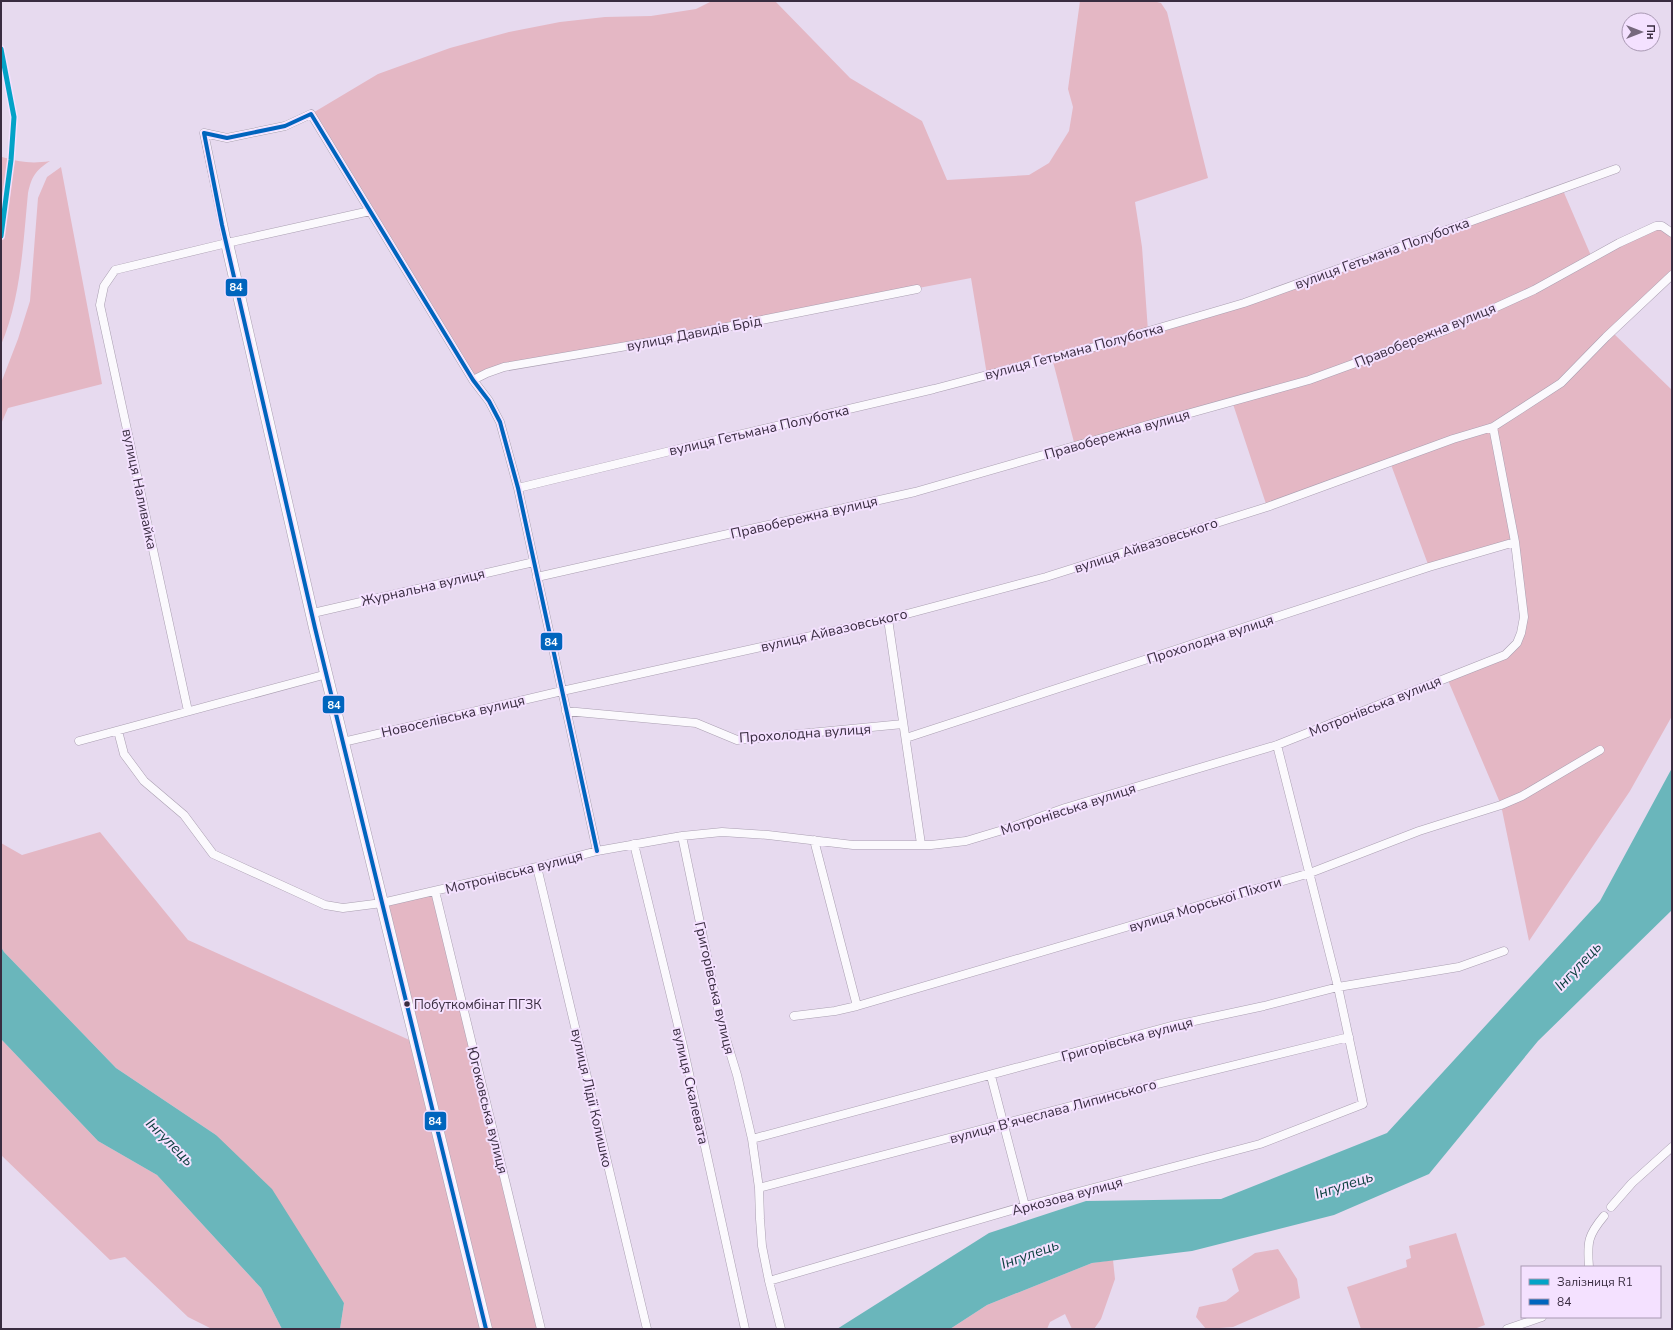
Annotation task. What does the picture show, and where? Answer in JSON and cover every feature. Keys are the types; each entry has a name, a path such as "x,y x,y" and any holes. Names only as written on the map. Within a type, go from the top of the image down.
{"street":[{"path":"486,1329 343,742 227,243 204,132 227,138 285,126 311,114 473,380 489,401 500,422 518,488 597,851"},
{"name":"вулиця Гетьмана Полуботка","path":"518,488 934,389 1155,329 1244,303 1616,169"},
{"path":"227,243 370,211"},
{"name":"Правобережна вулиця","path":"537,577 915,492 1309,380 1446,330 1534,290 1619,243 1656,226 1662,226 1672,233"},
{"name":"вулиця Наливайка","path":"188,711 100,305 104,286 115,270 227,243"},
{"name":"вулиця Айвазовського","path":"562,691 888,619 1060,572 1267,507 1453,439 1493,427 1561,383 1609,334 1672,275"},
{"name":"вулиця Давидів Брід","path":"473,380 504,367 656,340 917,289"},
{"name":"Мотронівська вулиця","path":"382,903 537,867 597,851 682,836 722,832 853,844 944,844 978,838 1065,808 1277,745 1505,655 1517,643 1521,633 1524,617 1515,542 1493,427"},
{"name":"Прохолодна вулиця","path":"906,738 1429,567 1515,542"},
{"name":"Журнальна вулиця","path":"313,613 534,562"},
{"path":"888,619 921,844"},
{"path":"79,741 327,674"},
{"name":"Новоселівська вулиця","path":"343,742 562,691"},
{"name":"Прохолодна вулиця","path":"566,711 696,723 737,740 904,724"},
{"path":"118,730 124,754 144,780 184,815 213,854 325,905 343,908 382,903"},
{"path":"1277,745 1338,987 1348,1037"},
{"name":"вулиця Морської Піхоти","path":"794,1016 835,1011 857,1006 1310,873 1419,831 1500,805 1522,796 1600,750"},
{"name":"Григорівська вулиця","path":"682,836 720,1018 737,1075 752,1139 759,1188 760,1219 769,1281 781,1329"},
{"path":"814,840 857,1006"},
{"name":"вулиця Скалевата","path":"634,844 683,1046 745,1329"},
{"name":"вулиця Лідії Колишко","path":"537,867 647,1329"},
{"name":"Югоковська вулиця","path":"435,891 541,1329"},
{"name":"Григорівська вулиця","path":"752,1139 991,1076 1170,1026 1264,1006 1338,987 1459,967 1504,950"},
{"name":"Аркозова вулиця","path":"769,1281 1025,1206 1260,1144 1364,1104 1348,1037"},
{"name":"вулиця В’ячеслава Липинського","path":"759,1188 1113,1095 1348,1037"},
{"path":"991,1076 1025,1206"},
{"path":"1612,1207 1632,1183 1672,1147"},
{"path":"1589,1266 1587,1250 1590,1233 1604,1216"},
{"path":"1507,1329 1539,1318"}],"shaded area":[{"path":"712,1 775,1 850,78 922,121 947,180 1029,175 1049,163 1069,131 1073,107 1068,89 1080,1 1153,1 1161,3 1167,12 1208,178 1135,202 1142,247 1148,331 1244,303 1562,188 1592,258 1656,226 1672,233 1672,275 1612,332 1672,390 1672,716 1630,791 1529,941 1501,805 1447,678 1505,655 1517,643 1524,617 1514,543 1429,567 1390,462 1267,507 1232,401 1075,446 1052,358 987,375 971,278 504,367 473,380 311,114 378,74 450,48 509,32 560,22 605,17 651,16 696,9"},
{"path":"2,157 26,162 50,161 35,174 29,187 23,251 17,290 8,327 1,345 1,159"},
{"path":"61,167 102,384 8,408 1,424 1,383 18,339 30,301 38,198 47,177"},
{"path":"100,832 188,940 416,1043 382,903 435,891 540,1329 340,1329 344,1303 216,1135 116,1068 4,952 1,947 1,843 22,855"},
{"path":"1,1039 98,1141 157,1175 261,1288 282,1329 212,1329 188,1317 125,1257 110,1260 1,1155"},
{"path":"1456,1233 1485,1325 1474,1329 1361,1329 1347,1287 1407,1267 1406,1260 1411,1258 1409,1246"},
{"path":"1278,1249 1297,1279 1300,1298 1233,1327 1206,1329 1196,1317 1199,1307 1226,1301 1239,1291 1232,1269 1255,1253"},
{"path":"1113,1260 1115,1279 1101,1319 1094,1329 1072,1329 1065,1314 1050,1322 1047,1329 950,1329 987,1305 1092,1263"}],"water":[{"name":"Інгулець","path":"1672,768 1672,910 1538,1041 1429,1174 1334,1215 1192,1251 1092,1263 987,1305 950,1329 837,1329 989,1233 1086,1201 1221,1199 1387,1133 1600,901"},
{"name":"Інгулець","path":"1,947 4,952 116,1068 216,1135 272,1189 344,1303 340,1329 282,1329 261,1288 157,1175 98,1141 1,1039"}],"rail line":[{"name":"R1","path":"1,49 14,117 11,160 1,236"}],"transit line":[{"name":"84","path":"486,1329 315,628 222,225 204,133 227,138 285,126 311,114 473,380 489,401 500,422 518,488 597,851"}],"place":[{"name":"Побуткомбінат ПГЗК","path":"407,1004"}]}
